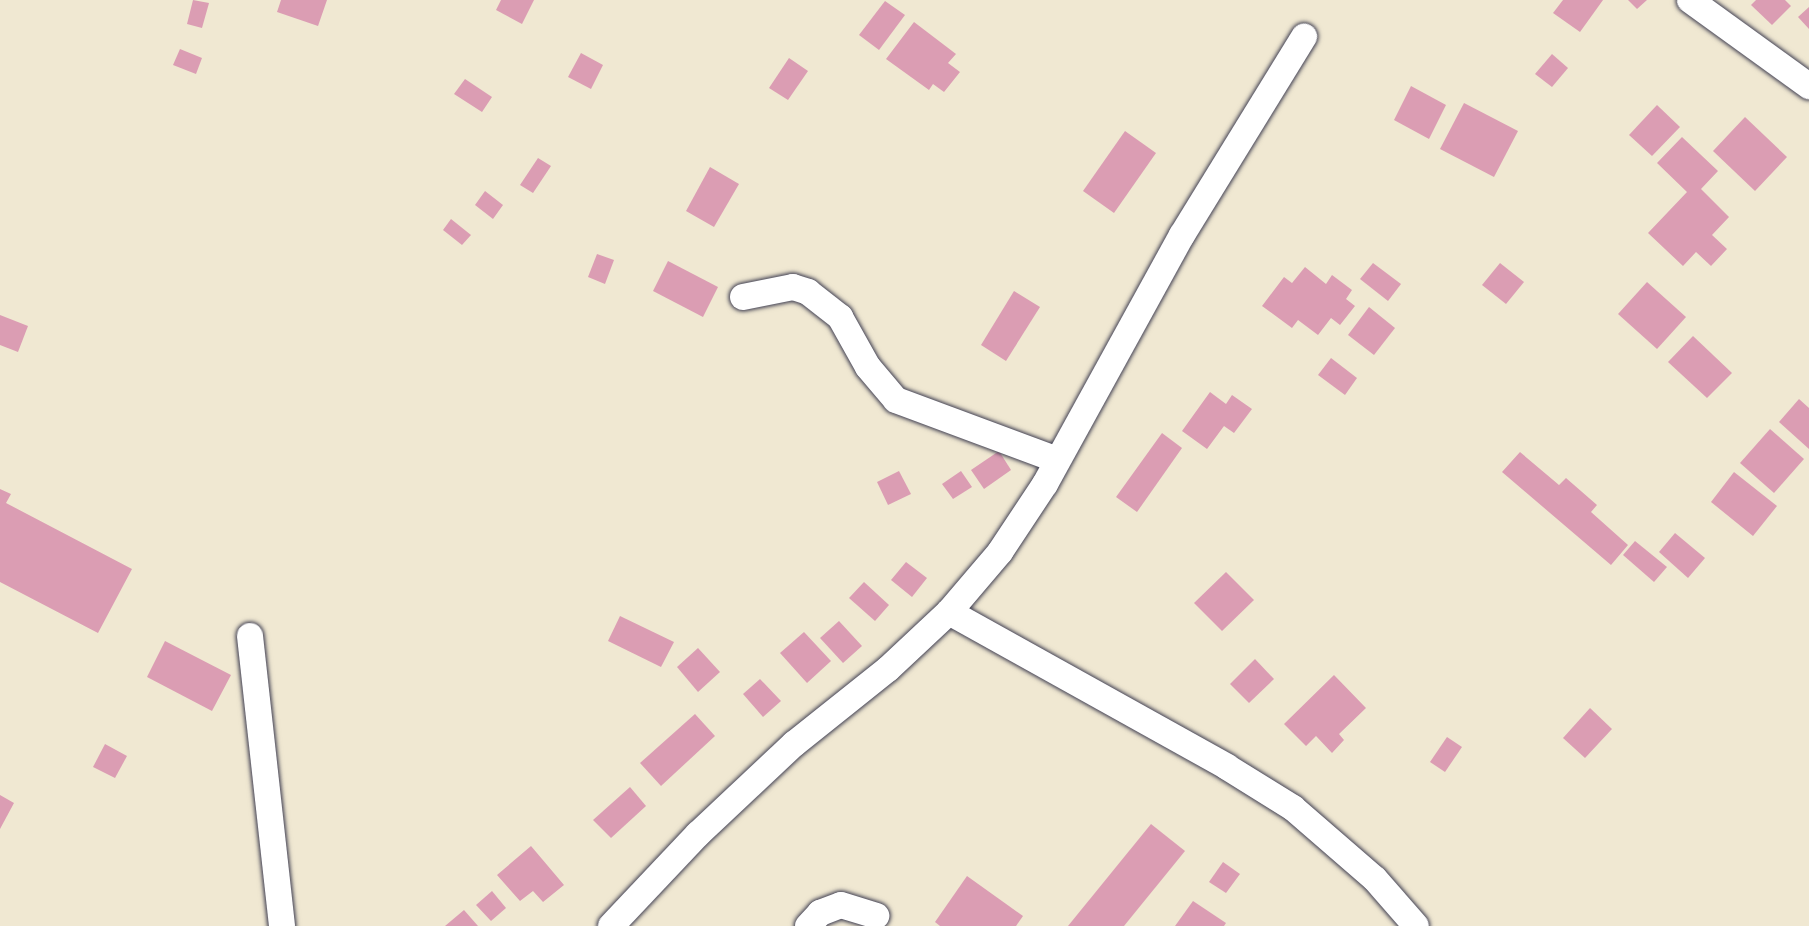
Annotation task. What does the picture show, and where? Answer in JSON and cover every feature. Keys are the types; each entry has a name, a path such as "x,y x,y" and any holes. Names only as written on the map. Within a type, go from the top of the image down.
{"street":[{"path":"1690,0 1809,86"},
{"path":"611,926 698,834 794,744 888,669 949,612 1023,521 1182,235 1304,37"},
{"path":"743,297 793,287 808,292 840,316 868,367 896,400 1057,460"},
{"path":"949,612 1227,767 1293,808 1375,879 1416,926"},
{"path":"250,636 282,926"},
{"path":"808,926 820,913 841,904 876,916"}],"building":[{"path":"193,0 209,3 202,28 187,24"},
{"path":"281,0 327,0 318,26 277,12"},
{"path":"501,0 534,0 522,24 496,10"},
{"path":"1563,0 1603,0 1580,32 1553,13"},
{"path":"1628,0 1647,0 1637,9"},
{"path":"1756,0 1785,0 1791,6 1772,25 1751,5"},
{"path":"885,1 905,15 879,50 859,35"},
{"path":"1809,7 1809,29 1798,17"},
{"path":"914,22 956,54 948,63 960,72 944,92 933,84 929,90 886,59"},
{"path":"180,49 202,58 196,74 173,65"},
{"path":"581,53 603,65 591,89 568,77"},
{"path":"1552,54 1568,68 1552,87 1535,74"},
{"path":"789,58 808,71 788,100 769,88"},
{"path":"465,79 492,97 482,112 454,94"},
{"path":"1411,86 1446,105 1429,139 1394,120"},
{"path":"1464,103 1518,131 1494,177 1440,149"},
{"path":"1657,105 1680,127 1652,156 1629,135"},
{"path":"1745,117 1787,157 1755,191 1713,151"},
{"path":"1125,131 1156,153 1114,213 1083,191"},
{"path":"1682,137 1718,171 1701,189 1729,217 1712,235 1727,249 1711,266 1696,252 1683,266 1648,233 1687,192 1657,163"},
{"path":"538,158 551,166 533,193 520,185"},
{"path":"710,167 739,184 714,227 686,211"},
{"path":"485,191 503,205 493,219 475,205"},
{"path":"451,219 471,235 462,245 443,230"},
{"path":"597,254 614,260 605,284 588,277"},
{"path":"668,261 718,287 703,317 653,291"},
{"path":"1373,263 1401,284 1388,301 1360,279"},
{"path":"1500,263 1524,282 1506,304 1482,285"},
{"path":"1305,267 1326,284 1332,275 1352,290 1346,299 1355,306 1340,325 1331,318 1318,335 1298,320 1292,328 1262,306 1284,277 1292,283"},
{"path":"1647,282 1686,317 1657,349 1618,314"},
{"path":"1014,291 1040,307 1006,361 981,345"},
{"path":"1369,307 1395,328 1374,355 1348,335"},
{"path":"0,315 28,326 18,352 0,345"},
{"path":"1693,336 1732,373 1707,398 1668,362"},
{"path":"1331,358 1357,378 1345,395 1318,375"},
{"path":"1210,392 1226,404 1232,395 1252,409 1234,433 1224,426 1207,449 1182,431"},
{"path":"1799,399 1809,408 1809,449 1779,422"},
{"path":"1770,429 1804,459 1774,493 1740,463"},
{"path":"1162,433 1182,448 1137,512 1116,497"},
{"path":"999,451 1011,470 984,489 971,470"},
{"path":"1520,452 1559,485 1566,478 1597,505 1591,512 1628,545 1611,565 1502,472"},
{"path":"899,471 911,494 888,505 877,482"},
{"path":"961,471 972,487 953,499 942,484"},
{"path":"1734,472 1777,506 1753,536 1711,502"},
{"path":"0,489 11,494 6,503 132,569 98,633 0,582"},
{"path":"1675,533 1705,558 1688,578 1659,552"},
{"path":"1635,541 1667,567 1654,582 1623,555"},
{"path":"906,562 927,578 912,597 891,580"},
{"path":"1226,572 1254,600 1222,631 1194,603"},
{"path":"864,582 889,605 875,621 849,598"},
{"path":"620,616 674,642 661,667 608,641"},
{"path":"839,621 862,646 843,663 820,638"},
{"path":"804,632 831,661 807,683 780,653"},
{"path":"165,641 231,675 212,711 147,677"},
{"path":"698,648 720,672 698,692 677,667"},
{"path":"1255,659 1274,679 1249,703 1230,684"},
{"path":"1334,675 1366,708 1339,734 1344,740 1332,753 1316,736 1306,746 1284,724"},
{"path":"760,679 781,701 763,717 743,694"},
{"path":"1590,708 1612,729 1585,758 1563,738"},
{"path":"695,714 715,736 661,786 640,763"},
{"path":"1447,737 1462,747 1445,772 1430,762"},
{"path":"105,744 127,756 115,778 93,767"},
{"path":"630,787 646,806 611,838 593,820"},
{"path":"0,795 14,803 0,829"},
{"path":"1151,824 1185,851 1124,926 1068,926"},
{"path":"531,846 564,885 543,902 533,891 520,901 497,875"},
{"path":"1223,862 1240,874 1226,893 1209,882"},
{"path":"967,876 1023,916 1016,926 940,926 935,922"},
{"path":"492,891 506,908 491,921 476,905"},
{"path":"1193,901 1226,923 1224,926 1175,926"},
{"path":"464,910 478,926 445,926"}]}
